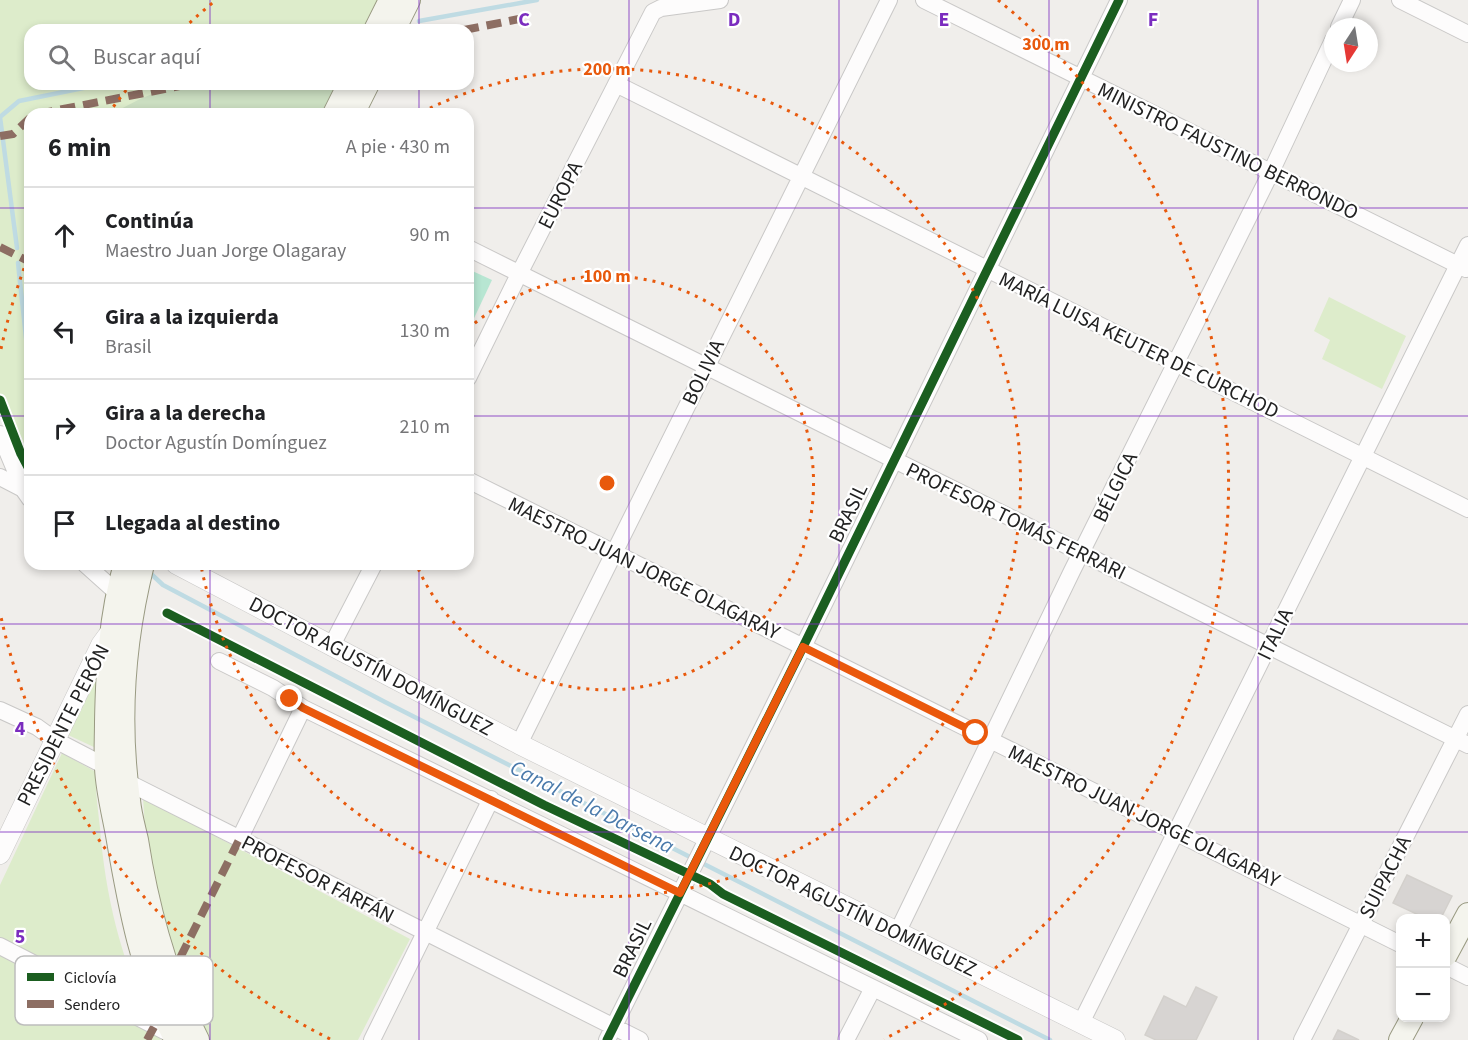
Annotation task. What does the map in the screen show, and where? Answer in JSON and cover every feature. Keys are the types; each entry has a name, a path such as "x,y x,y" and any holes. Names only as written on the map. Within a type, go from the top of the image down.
{"main road":[{"path":"378,24 390,0"},
{"path":"397,24 409,0"},
{"path":"337,108 346,90"},
{"path":"356,108 365,90"},
{"path":"126,570 124,698 127,782 144,886 163,956"},
{"path":"140,570 112,630 107,677 105,766 126,886 144,956"},
{"path":"1450,948 1468,914"},
{"path":"1400,1040 1409,1022"},
{"path":"190,1025 198,1040"}],"street":[{"name":"EUROPA","path":"474,366 653,12 720,0"},
{"name":"BOLIVIA","path":"519,744 889,0"},
{"name":"MINISTRO FAUSTINO BERRONDO","path":"924,0 1463,268"},
{"name":"BRASIL","path":"610,1033 803,647 1119,0"},
{"path":"1343,18 1352,0"},
{"path":"1400,0 1468,34"},
{"name":"BÉLGICA","path":"897,933 1175,363 1271,172 1324,59"},
{"name":"MARÍA LUISA KEUTER DE CURCHOD","path":"616,84 1468,509"},
{"name":"ITALIA","path":"1081,1023 1363,456 1463,268 1468,245"},
{"name":"PROFESOR TOMÁS FERRARI","path":"474,252 1462,742"},
{"path":"0,434 24,487"},
{"path":"0,477 24,492"},
{"name":"MAESTRO JUAN JORGE OLAGARAY","path":"474,483 1396,942"},
{"path":"91,570 125,601"},
{"name":"DOCTOR AGUSTÍN DOMÍNGUEZ","path":"187,570 519,744 1115,1040"},
{"path":"331,647 371,570"},
{"name":"PRESIDENTE PERÓN","path":"0,854 101,645 112,630"},
{"path":"219,661 273,688 303,708 979,1040"},
{"path":"239,840 303,708"},
{"name":"PROFESOR FARFÁN","path":"0,710 37,727 55,740 105,766 127,782 424,932 610,1033 640,1040"},
{"name":"SUIPACHA","path":"1302,1040 1361,924 1462,742 1468,714"},
{"path":"372,1040 490,799"},
{"path":"0,946 19,956"},
{"path":"1450,968 1468,977"},
{"path":"846,1040 873,988"},
{"path":"150,1025 177,1038"}],"green space":[{"path":"0,0 381,0 370,24 24,24 24,90 337,90 329,108 24,108 24,470 0,408"},
{"path":"162,90 337,90 329,108 123,108"},
{"path":"474,272 492,280 474,318"},
{"path":"1329,297 1406,336 1382,389 1322,359 1330,340 1314,331"},
{"path":"98,676 96,748 68,735"},
{"path":"62,753 96,772 96,793 107,883 125,956 15,956 15,1025 153,1025 161,1040 0,1040 0,885"},
{"path":"143,798 410,939 358,1040 208,1040 202,1025 213,1025 213,956 174,956 166,936 146,843"}],"building":[{"path":"1407,875 1452,896 1443,914 1416,914 1393,903"},
{"path":"1196,987 1217,997 1196,1040 1156,1040 1145,1035 1164,996 1186,1007"},
{"path":"1338,1030 1359,1040 1333,1040"}],"waterway":[{"path":"419,21 537,0"},
{"path":"0,117 19,101 73,90"},
{"name":"Canal de la Darsena","path":"0,117 17,248"},
{"name":"Canal de la Darsena","path":"18,263 24,319"},
{"name":"Canal de la Darsena","path":"148,571 163,585 385,702 692,858"},
{"name":"Canal de la Darsena","path":"700,862 1050,1040"}],"marked path":[{"path":"474,28 529,17"},
{"path":"68,108 160,90"},
{"path":"0,136 13,134 24,124"},
{"path":"0,247 24,259"},
{"path":"181,956 239,840"},
{"path":"147,1040 154,1027"}],"cycle path":[{"path":"607,1040 803,647 1119,0"},
{"path":"0,400 24,460"},
{"path":"167,613 544,805 710,884 723,894 1018,1040"}],"route":[{"path":"290,699 303,708 680,893 803,647 976,733"}]}
